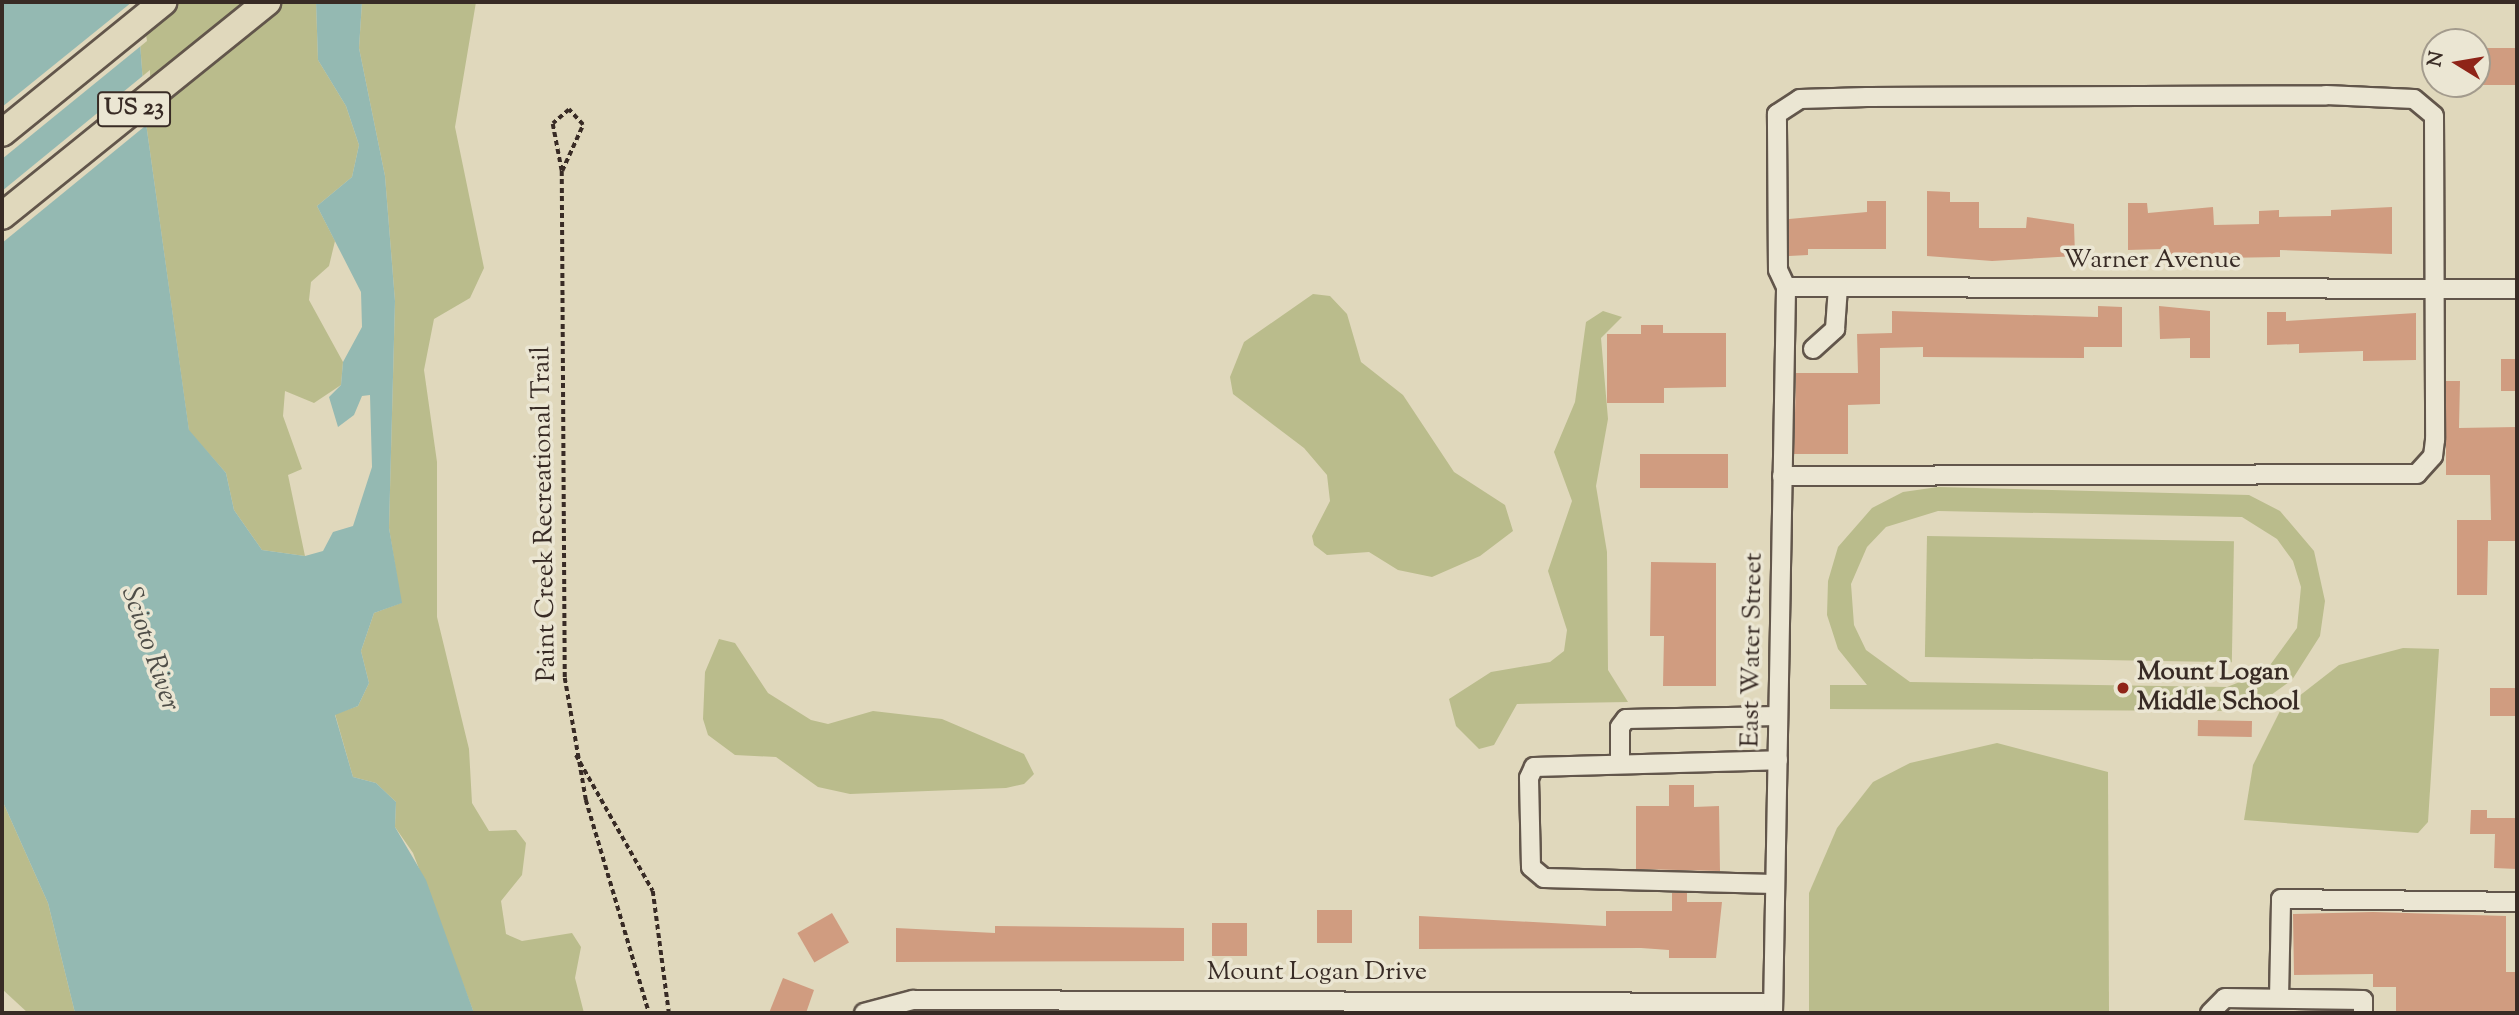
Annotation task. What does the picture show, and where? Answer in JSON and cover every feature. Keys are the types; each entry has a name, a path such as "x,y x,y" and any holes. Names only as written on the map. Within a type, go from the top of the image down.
{"highway":[{"name":"US 23","path":"2,133 163,2"},
{"name":"US 23","path":"2,216 267,2"}],"street":[{"name":"East Water Street","path":"1773,1008 1774,884 1778,760 1782,476 1786,287 1778,270 1774,123 1783,106 1800,99 2326,95 2414,99 2434,116 2435,440 2433,456 2417,474 1782,476"},
{"name":"Warner Avenue","path":"1786,287 2517,289"},
{"path":"1813,349 1835,329 1838,287"},
{"path":"1620,764 1620,727 1626,719 1778,716"},
{"path":"1774,884 1544,878 1531,867 1534,767 1778,760"},
{"path":"2279,998 2281,899 2517,902"},
{"path":"2210,1013 2225,998 2279,998 2310,1006 2363,1006"},
{"name":"Mount Logan Drive","path":"864,1013 902,1001 1773,1008"}],"path":[{"name":"Paint Creek Recreational Trail","path":"562,171 583,125 569,110 553,124 562,171 561,597 574,750 649,1013"},
{"path":"574,750 653,891 669,1013"}],"green space":[{"path":"137,2 316,2 318,60 346,106 359,145 352,177 317,206 335,241 329,266 311,282 309,300 343,362 341,385 314,403 285,391 283,416 302,469 288,475 305,556 262,550 234,510 226,473 189,431 146,123"},
{"path":"362,2 476,2 455,127 484,268 470,298 434,319 424,370 437,462 437,617 469,749 472,803 489,831 516,830 526,843 522,875 501,901 506,934 522,941 572,933 581,947 575,978 584,1013 474,1013 413,853 395,827 396,802 376,783 353,777 335,714 358,706 369,683 361,651 374,613 401,603 389,528 395,301 385,176 359,48"},
{"path":"1313,294 1330,296 1347,314 1361,362 1403,395 1454,472 1505,505 1513,531 1480,556 1432,577 1398,570 1369,552 1327,555 1314,545 1312,536 1330,501 1327,475 1304,448 1233,394 1230,377 1244,342"},
{"path":"1603,311 1622,317 1601,338 1608,419 1596,486 1607,552 1608,670 1628,702 1517,704 1494,745 1479,749 1456,726 1449,699 1491,672 1550,662 1564,651 1567,630 1548,571 1572,501 1554,452 1575,402 1586,322"},
{"path":"1938,487 2249,495 2280,511 2314,551 2325,601 2320,636 2292,680 2264,700 2231,711 1830,709 1830,685 1867,685 1838,649 1827,615 1828,581 1838,547 1872,508 1903,492","holes":["1938,511 2242,517 2277,539 2293,561 2301,587 2297,628 2265,672 2227,687 1910,682 1866,650 1854,625 1851,584 1867,547 1886,527"]},
{"path":"1927,536 2234,541 2232,662 1925,657"},
{"path":"719,639 735,643 768,693 811,720 828,724 873,711 942,719 1024,754 1034,774 1024,784 1006,788 850,794 818,787 776,757 735,755 708,735 703,719 705,672"},
{"path":"2403,648 2439,649 2428,822 2418,833 2244,820 2253,765 2280,711 2339,665"},
{"path":"1997,743 2108,772 2109,1013 1809,1013 1809,893 1837,828 1873,782 1910,763"},
{"path":"2,800 48,903 75,1013 28,1013 2,989"}],"water":[{"name":"Scioto River","path":"2,2 137,2 146,123 189,430 226,473 234,510 262,550 305,556 323,551 333,532 353,526 372,467 370,395 362,396 354,415 338,427 329,397 341,385 343,362 362,327 361,292 317,206 352,177 359,145 346,106 318,60 316,2 362,2 359,48 385,176 395,301 389,528 402,603 374,613 361,651 369,683 358,706 335,715 353,777 376,783 396,802 395,827 426,880 474,1013 75,1013 48,903 2,800"}],"pier":[{"path":"132,2 141,2 147,41 2,159 2,107"},
{"path":"150,70 150,122 2,243 2,191"}],"building":[{"path":"2491,48 2517,48 2517,85 2491,85"},
{"path":"1927,191 1950,192 1950,202 1979,202 1979,228 2026,228 2027,217 2074,224 2075,256 1992,261 1927,256"},
{"path":"1867,201 1886,201 1886,249 1808,249 1808,255 1789,256 1789,219 1867,212"},
{"path":"2128,203 2147,203 2148,213 2213,207 2214,225 2259,224 2259,211 2279,210 2279,217 2331,216 2331,210 2392,207 2392,254 2280,250 2280,257 2163,259 2163,249 2128,250"},
{"path":"2098,306 2122,307 2122,347 2084,347 2084,358 1923,357 1923,347 1880,348 1880,404 1848,405 1848,454 1794,454 1796,373 1858,373 1857,334 1892,333 1892,311 2098,317"},
{"path":"2159,306 2210,311 2210,358 2190,358 2190,338 2160,339"},
{"path":"2267,312 2286,312 2286,321 2416,313 2416,360 2363,361 2363,351 2299,353 2299,344 2267,345"},
{"path":"1641,325 1663,325 1663,333 1726,333 1726,387 1664,388 1664,403 1607,403 1607,334 1641,334"},
{"path":"2501,359 2517,359 2517,391 2501,391"},
{"path":"2446,381 2460,381 2459,428 2517,427 2517,541 2488,541 2487,595 2457,595 2457,520 2491,520 2490,475 2446,475"},
{"path":"1640,454 1728,454 1728,488 1640,488"},
{"path":"1651,562 1716,563 1716,686 1663,686 1664,636 1650,636"},
{"path":"2490,688 2517,688 2517,716 2490,716"},
{"path":"2198,720 2252,721 2252,737 2198,736"},
{"path":"1669,785 1694,785 1694,807 1719,806 1720,871 1636,869 1636,806 1669,806"},
{"path":"2471,810 2487,810 2487,818 2517,818 2517,869 2494,868 2495,834 2470,834"},
{"path":"1672,893 1687,893 1687,902 1722,902 1716,958 1669,958 1669,950 1641,948 1419,949 1419,916 1606,926 1606,911 1672,911"},
{"path":"1317,910 1352,910 1352,943 1317,943"},
{"path":"2373,912 2506,916 2506,972 2517,972 2517,1013 2396,1013 2396,987 2373,987 2373,974 2294,975 2293,914"},
{"path":"832,913 849,942 814,962 797,933"},
{"path":"1212,923 1247,923 1247,956 1212,956"},
{"path":"995,926 1184,928 1184,961 896,962 896,928 995,933"},
{"path":"783,978 814,990 806,1013 769,1013"}],"place":[{"name":"Mount Logan Middle School","path":"2123,688"}]}
